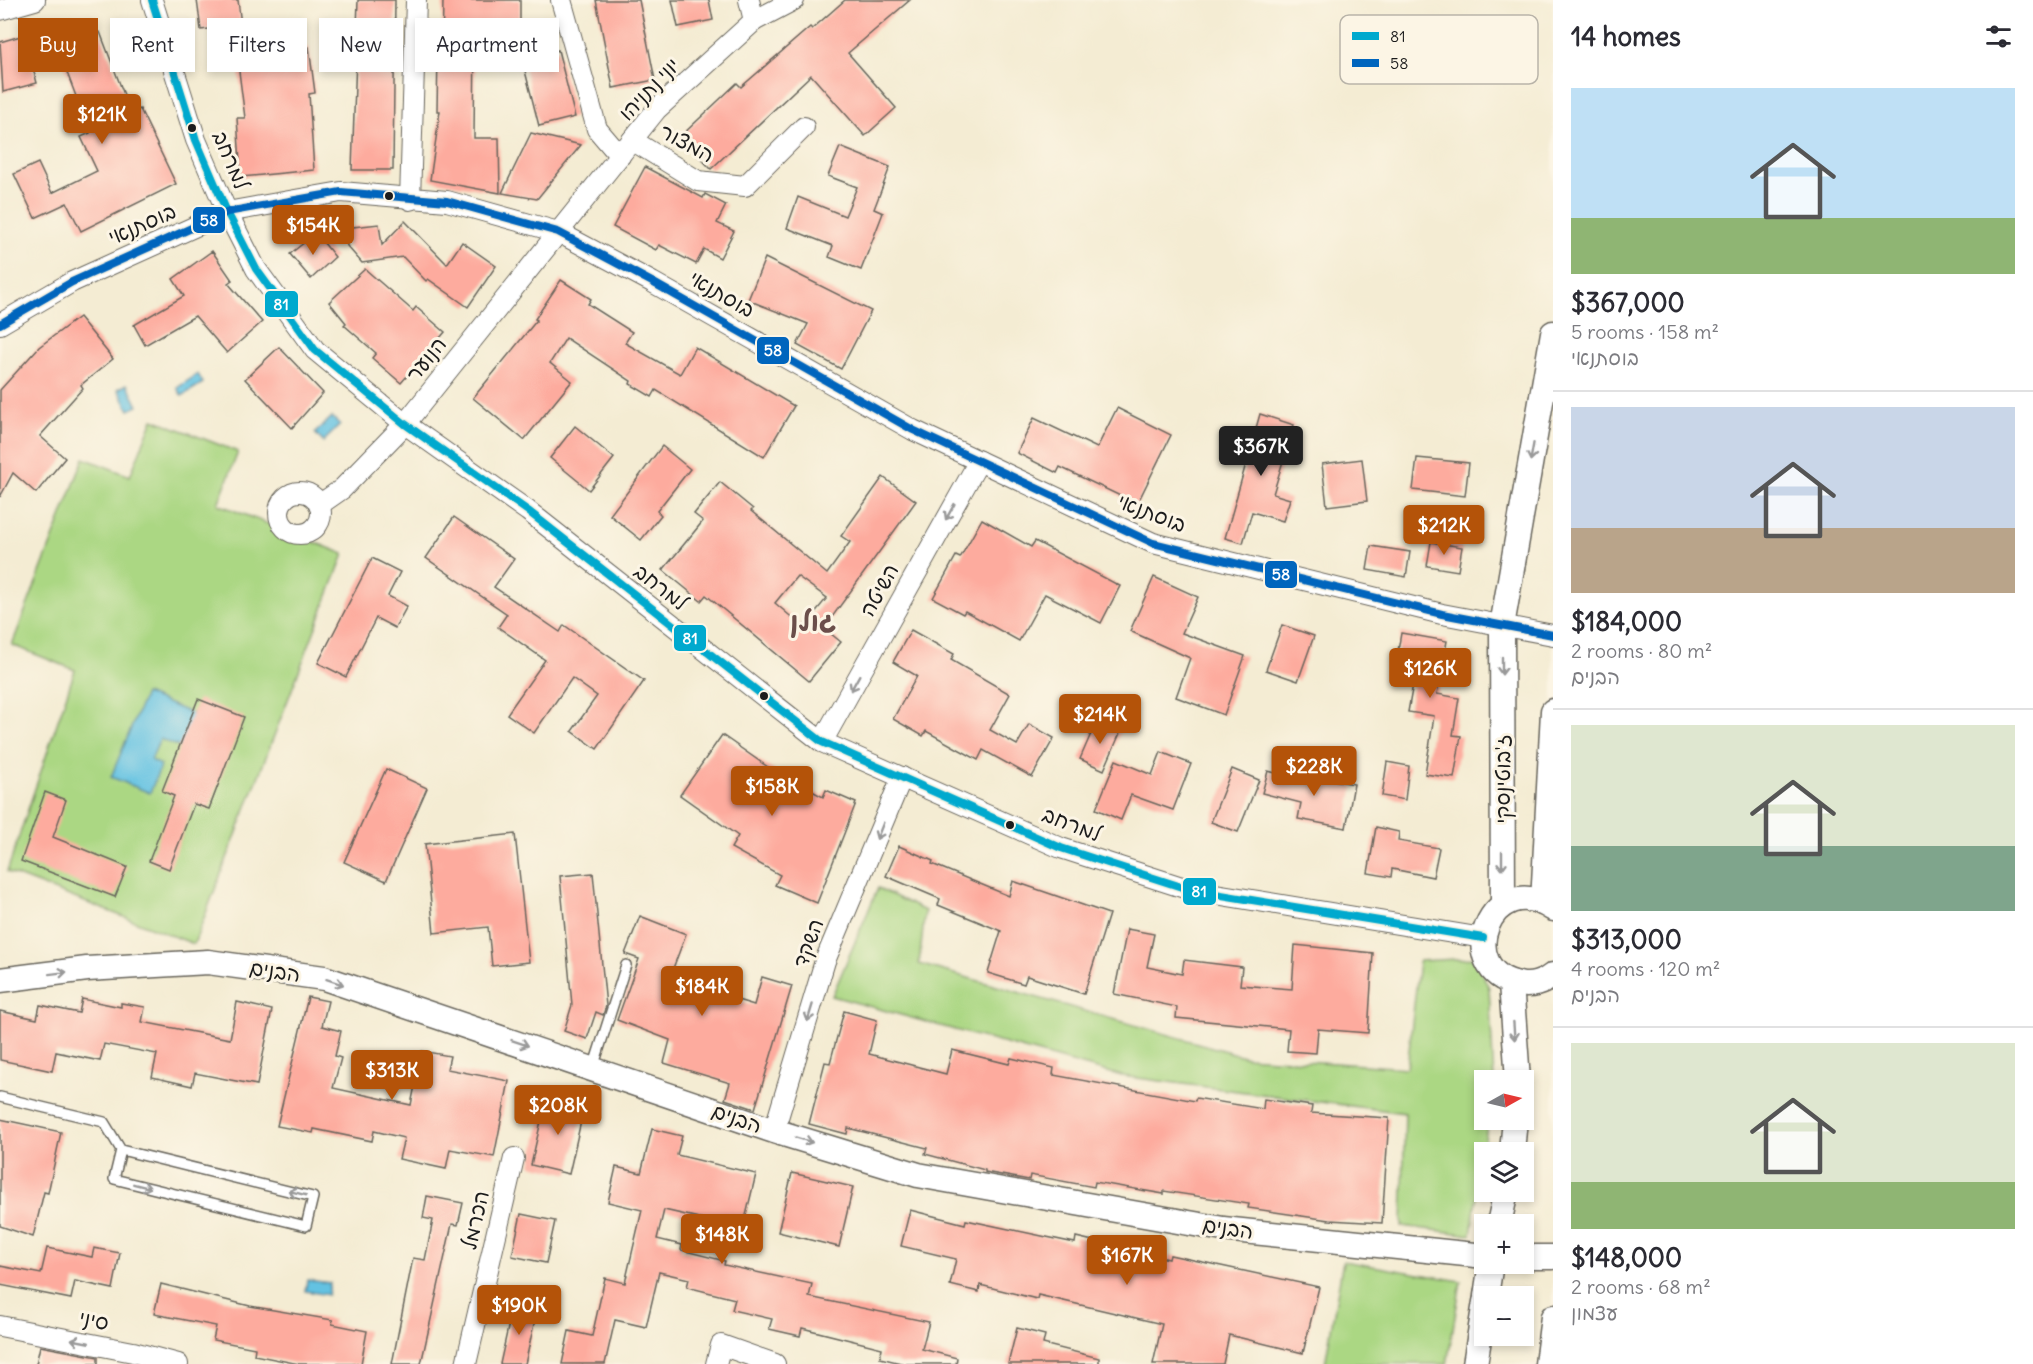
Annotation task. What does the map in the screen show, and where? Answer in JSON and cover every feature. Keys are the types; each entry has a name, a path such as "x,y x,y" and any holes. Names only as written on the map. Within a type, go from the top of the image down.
{"street":[{"path":"0,10 35,0"},
{"name":"למרחב","path":"152,0 196,140 227,212 256,269 315,350 405,424 528,511 822,742 1061,848 1191,890 1483,938"},
{"path":"411,200 416,0"},
{"path":"561,0 597,129 620,156"},
{"path":"749,0 754,21"},
{"name":"יוני נתניהו","path":"558,232 657,109 754,21 794,0"},
{"name":"המצור","path":"632,140 698,181 745,186 804,128"},
{"name":"בוסתנאי","path":"0,324 72,282 227,212 341,192 411,200 447,201 558,232 652,282 913,430 1153,543 1502,626 1553,635"},
{"name":"הנוער","path":"319,505 342,489 405,424 558,232"},
{"name":"ז'בוטינסקי","path":"1503,905 1502,626 1553,333"},
{"name":"השיטה","path":"822,742 979,461"},
{"path":"1552,984 1524,985 1511,983 1499,976 1489,965 1484,952 1483,938 1486,925 1503,905 1516,900 1530,899 1548,906 1553,711"},
{"name":"השקד","path":"774,1131 825,961 902,777"},
{"name":"הבנים","path":"0,980 87,969 208,962 324,978 774,1131 918,1175 1224,1229 1474,1255"},
{"path":"1511,983 1517,1070"},
{"name":"הכרמל","path":"466,1364 514,1158"},
{"path":"1534,1257 1553,1257"},
{"path":"1548,1364 1553,1317"},
{"name":"סיני","path":"0,1326 178,1364"},
{"path":"716,1364 721,1345 775,1364"},
{"path":"1475,1364 1478,1346"}],"lane":[{"path":"592,1068 626,966"},
{"path":"0,1097 104,1122 121,1150 114,1179 306,1226 313,1197 121,1150"}],"green space":[{"path":"153,419 238,452 218,504 344,554 194,944 7,872 75,670 12,645 84,458 130,476"},
{"path":"878,888 925,911 919,964 1247,1057 1407,1068 1419,961 1475,958 1489,988 1493,1070 1474,1070 1474,1130 1486,1130 1485,1142 1474,1142 1474,1202 1476,1202 1471,1235 1402,1226 1405,1113 1122,1076 832,996"},
{"path":"1343,1261 1461,1281 1447,1364 1325,1364"}],"water":[{"path":"198,374 203,383 182,396 177,388"},
{"path":"127,384 138,406 129,410 118,389"},
{"path":"332,417 340,425 323,442 315,433"},
{"path":"145,694 208,720 194,753 160,739 151,760 161,765 150,793 111,777"},
{"path":"307,1280 330,1283 328,1295 305,1291"}],"building":[{"path":"197,0 238,0 240,18 207,18 207,29 201,30"},
{"path":"358,0 395,0 395,18 357,18"},
{"path":"443,0 520,0 520,18 443,18"},
{"path":"596,0 639,0 655,80 613,88"},
{"path":"672,0 709,0 713,20 678,27"},
{"path":"845,0 910,0 848,53 896,108 865,136 811,75 711,169 680,137 737,83 741,87"},
{"path":"100,32 110,58 110,72 115,72 131,113 140,109 176,184 81,231 67,203 35,218 14,174 38,163 52,193 97,171 81,137 90,133 67,72 98,72 98,33"},
{"path":"18,37 18,72 34,72 37,83 3,92 0,42"},
{"path":"307,47 309,47 315,93 309,94 314,170 241,177 237,118 245,118 239,72 307,72"},
{"path":"559,54 575,117 539,126 525,72 559,72"},
{"path":"355,72 394,72 393,170 352,170"},
{"path":"438,72 475,72 474,138 499,138 500,193 430,180 440,111 437,111"},
{"path":"531,133 581,145 537,199 502,193"},
{"path":"840,147 890,167 874,209 883,213 861,270 829,257 833,246 787,228 798,197 845,216 857,187 828,176"},
{"path":"645,167 703,198 705,194 726,205 717,223 734,231 720,258 704,249 696,264 659,245 656,250 613,227"},
{"path":"405,221 447,264 462,242 496,266 468,307 428,279 426,281 403,257 362,263 347,246 344,228 379,224 382,245"},
{"path":"316,233 335,257 311,279 290,254"},
{"path":"212,251 232,280 228,283 262,322 227,353 195,316 145,345 134,325 184,296 173,279"},
{"path":"765,258 871,311 841,369 797,345 808,324 748,300"},
{"path":"365,269 413,311 416,307 445,332 401,383 372,358 376,353 344,325 346,323 329,302"},
{"path":"561,280 591,299 588,304 632,332 625,343 680,374 695,347 794,406 764,457 656,390 652,397 630,384 631,381 566,338 550,363 572,381 524,440 473,398 537,320 535,319"},
{"path":"79,317 113,359 81,385 83,388 40,436 65,458 36,493 13,473 0,497 0,390 39,347"},
{"path":"279,347 323,393 292,428 245,379"},
{"path":"1117,408 1171,435 1137,504 1060,467 1057,473 1017,453 1034,418 1097,448"},
{"path":"1260,414 1294,425 1273,494 1290,499 1283,521 1252,512 1243,543 1225,538"},
{"path":"575,426 614,458 589,490 550,458"},
{"path":"662,446 690,469 657,511 661,515 641,540 610,515"},
{"path":"1417,458 1469,463 1465,496 1413,490"},
{"path":"1362,459 1367,501 1327,506 1322,464"},
{"path":"883,477 916,501 824,628 841,642 809,681 706,595 701,601 663,570 703,521 694,514 720,482 827,574 850,542 841,536","holes":["797,576 827,598 803,627 775,603"]},
{"path":"454,517 514,559 494,587 560,632 564,625 644,681 597,749 572,731 597,696 572,678 534,733 507,714 545,660 498,627 507,614 426,558"},
{"path":"982,519 1031,547 1035,541 1120,586 1101,623 1045,594 1019,641 965,611 963,614 933,598 956,556 960,558"},
{"path":"1431,542 1462,547 1458,571 1427,566"},
{"path":"1371,546 1410,552 1406,577 1367,570"},
{"path":"372,558 400,572 388,596 407,606 395,628 376,618 346,677 318,663"},
{"path":"1154,577 1198,597 1182,633 1245,656 1224,715 1176,697 1190,658 1130,631"},
{"path":"1282,625 1314,636 1298,681 1266,670"},
{"path":"911,630 954,654 951,660 1010,694 990,730 1017,745 1029,724 1054,738 1032,777 983,750 978,760 926,731 923,736 893,719 917,676 893,662"},
{"path":"1401,633 1447,641 1437,694 1459,698 1453,735 1461,736 1454,778 1425,774 1434,716 1408,712 1413,684 1393,680"},
{"path":"198,699 244,717 209,809 194,804 169,869 149,861 174,796 162,791"},
{"path":"1097,720 1121,731 1104,770 1080,759"},
{"path":"722,735 768,767 823,797 826,790 856,803 817,903 775,885 780,875 731,848 738,836 680,795"},
{"path":"1161,752 1191,764 1173,810 1131,795 1121,820 1096,809 1116,760 1152,775"},
{"path":"1387,762 1409,766 1405,800 1382,796"},
{"path":"386,769 427,788 386,881 344,862"},
{"path":"1232,769 1259,780 1238,832 1211,822"},
{"path":"1268,771 1306,781 1307,775 1354,784 1346,828 1298,819 1301,803 1262,793"},
{"path":"45,792 66,800 53,837 127,867 115,897 21,861"},
{"path":"1376,827 1399,832 1398,841 1439,848 1433,877 1392,869 1391,877 1368,873"},
{"path":"515,834 529,962 492,966 488,927 434,933 425,844"},
{"path":"899,846 933,861 932,864 1009,896 1013,881 1109,914 1084,994 1027,976 1024,984 988,973 1001,931 938,905 940,899 886,876"},
{"path":"593,873 606,1006 603,1015 596,1012 587,1039 564,1031 572,1005 560,876"},
{"path":"640,916 686,934 669,979 754,1005 762,977 792,986 755,1109 725,1099 730,1083 664,1063 670,1040 617,1020 639,959 625,954"},
{"path":"1127,929 1154,934 1147,967 1182,974 1184,960 1242,967 1240,985 1292,989 1295,945 1373,953 1368,1033 1318,1029 1316,1053 1287,1051 1289,1029 1176,1018 1177,1007 1114,994"},
{"path":"308,997 328,1001 322,1026 341,1031 335,1056 341,1058 333,1088 411,1105 422,1051 450,1056 447,1069 509,1081 494,1157 450,1149 446,1169 399,1159 404,1138 374,1131 372,1141 314,1129 313,1133 277,1126"},
{"path":"82,999 121,1007 121,1003 145,1007 142,1022 230,1039 237,1002 272,1010 257,1085 195,1073 192,1086 152,1077 157,1054 104,1044 100,1061 56,1052 52,1071 0,1060 0,1011 37,1019 40,1005 79,1013"},
{"path":"844,1011 877,1020 869,1054 946,1074 952,1050 1009,1064 1011,1058 1054,1068 1053,1075 1195,1101 1196,1098 1263,1109 1264,1099 1312,1106 1311,1113 1389,1118 1382,1223 1329,1220 1248,1208 1249,1204 1164,1191 1164,1194 1095,1182 1094,1187 1030,1175 1029,1180 985,1172 985,1170 925,1154 927,1148 848,1128 847,1134 809,1124 825,1062 830,1063"},
{"path":"546,1099 584,1108 569,1174 531,1165"},
{"path":"0,1119 61,1132 48,1193 44,1192 33,1237 0,1226"},
{"path":"652,1129 682,1136 677,1155 756,1174 743,1228 664,1210 657,1239 682,1245 681,1250 725,1261 724,1265 812,1284 809,1297 929,1322 922,1349 957,1358 956,1364 905,1364 880,1358 882,1348 802,1328 800,1336 769,1329 772,1319 732,1310 735,1299 687,1287 689,1279 659,1272 646,1327 615,1320 605,1364 562,1364 569,1331 592,1336 605,1278 625,1283 642,1210 608,1202 616,1167 641,1173"},
{"path":"792,1173 853,1187 839,1247 778,1232"},
{"path":"427,1196 463,1203 458,1225 452,1224 421,1364 392,1364 413,1258 425,1260 433,1220 423,1218"},
{"path":"910,1210 965,1224 966,1220 1075,1243 1076,1237 1169,1259 1170,1255 1319,1287 1303,1353 1229,1335 1223,1364 1153,1364 1162,1324 1038,1295 1037,1299 980,1285 979,1292 950,1285 956,1259 901,1246"},
{"path":"521,1214 555,1221 546,1263 512,1256"},
{"path":"47,1248 92,1257 94,1248 120,1253 113,1289 75,1281 71,1299 0,1285 0,1266 41,1274"},
{"path":"161,1284 250,1306 333,1320 332,1324 367,1331 361,1364 299,1364 254,1355 255,1348 213,1340 216,1326 154,1314"},
{"path":"513,1305 537,1311 525,1364 500,1364"},
{"path":"1017,1328 1045,1335 1043,1344 1099,1358 1099,1364 1008,1364"},
{"path":"40,1346 98,1357 98,1364 36,1364"}],"transit line":[{"name":"81","path":"152,0 196,140 227,212 256,269 315,350 405,424 528,511 822,742 1061,848 1191,890 1483,938"},
{"name":"58","path":"0,324 72,282 227,212 341,192 447,201 558,232 652,282 913,430 1153,543 1442,614 1553,635"}],"district":[{"name":"גולן","path":"813,621"}]}
